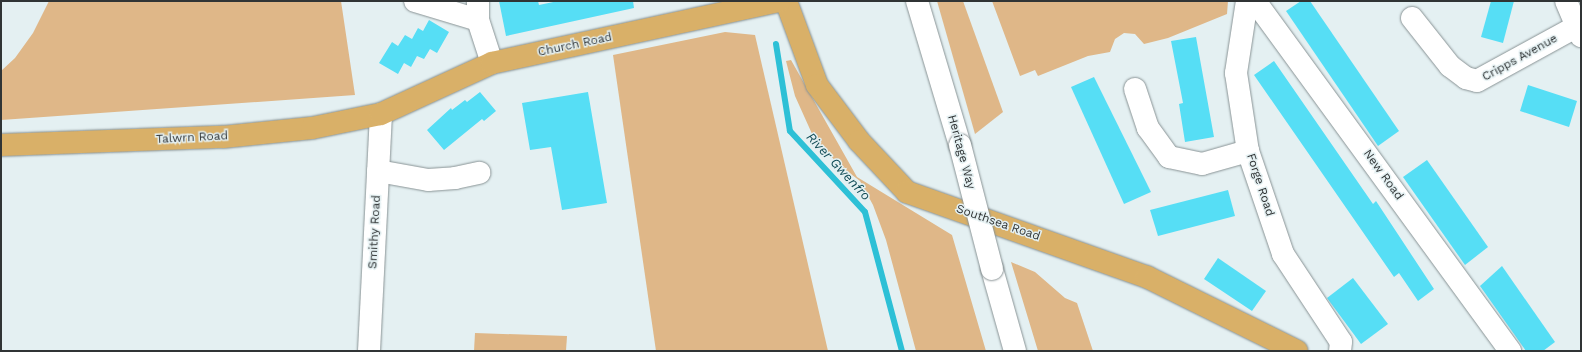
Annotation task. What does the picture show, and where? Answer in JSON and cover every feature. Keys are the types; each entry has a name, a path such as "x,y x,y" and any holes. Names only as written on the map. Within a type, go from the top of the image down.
{"main road":[{"name":"Church Road","path":"380,114 492,63 778,1"},
{"name":"Southsea Road","path":"786,1 818,85 860,141 907,192 1147,277 1297,351"},
{"name":"Talwrn Road","path":"1,145 223,137 312,128 380,114"}],"street":[{"path":"415,1 478,11 492,63"},
{"name":"Heritage Way","path":"917,1 960,145 1015,351"},
{"name":"Forge Road","path":"1247,1 1236,73 1248,151 1283,254 1341,342 1340,351"},
{"name":"New Road","path":"1254,1 1510,351"},
{"path":"1566,1 1580,29"},
{"name":"Cripps Avenue","path":"1412,18 1450,66 1466,78 1477,81 1580,29"},
{"path":"1135,89 1148,128 1169,157 1202,164 1248,151"},
{"name":"Smithy Road","path":"369,351 380,114"},
{"path":"378,171 428,180 455,178 479,172"}],"shaded area":[{"path":"49,1 341,1 355,95 1,120 1,71 15,58 33,33"},
{"path":"937,1 963,1 1003,112 975,134"},
{"path":"992,1 1228,1 1227,14 1168,38 1144,44 1135,34 1124,33 1115,39 1110,52 1088,56 1038,76 1035,70 1020,76"},
{"path":"725,32 755,35 828,351 656,351 613,55"},
{"path":"791,60 857,177 952,235 986,351 916,351 886,240 873,205 860,181 839,165 813,136 795,96 786,61"},
{"path":"1011,262 1035,272 1065,298 1077,303 1093,351 1038,351"},
{"path":"475,333 567,336 566,351 474,351"}],"building":[{"path":"499,1 538,1 539,5 558,1 633,1 634,8 506,36"},
{"path":"1301,1 1310,1 1399,131 1378,146 1286,11"},
{"path":"1491,1 1514,1 1503,43 1481,37"},
{"path":"429,20 449,32 437,53 430,49 424,59 417,56 411,67 404,63 398,74 379,63 392,42 398,46 405,35 412,39 418,28 423,31"},
{"path":"1196,37 1214,137 1185,142 1179,104 1183,103 1171,41"},
{"path":"1274,61 1373,204 1376,201 1434,289 1418,301 1399,273 1394,277 1254,75"},
{"path":"1094,77 1151,192 1124,204 1071,87"},
{"path":"1528,85 1577,101 1569,127 1520,111"},
{"path":"480,92 496,111 484,121 482,119 444,150 427,130 451,108 452,110 465,100 467,102"},
{"path":"588,92 607,203 562,210 551,147 530,150 522,103"},
{"path":"1427,160 1488,247 1465,265 1403,177"},
{"path":"1228,190 1235,216 1158,236 1150,210"},
{"path":"1218,258 1266,291 1252,311 1204,279"},
{"path":"1502,266 1555,342 1543,351 1526,351 1480,286"},
{"path":"1353,278 1388,324 1361,344 1327,298"}],"waterway":[{"name":"River Gwenfro","path":"776,44 790,131 865,212 902,351"}]}
